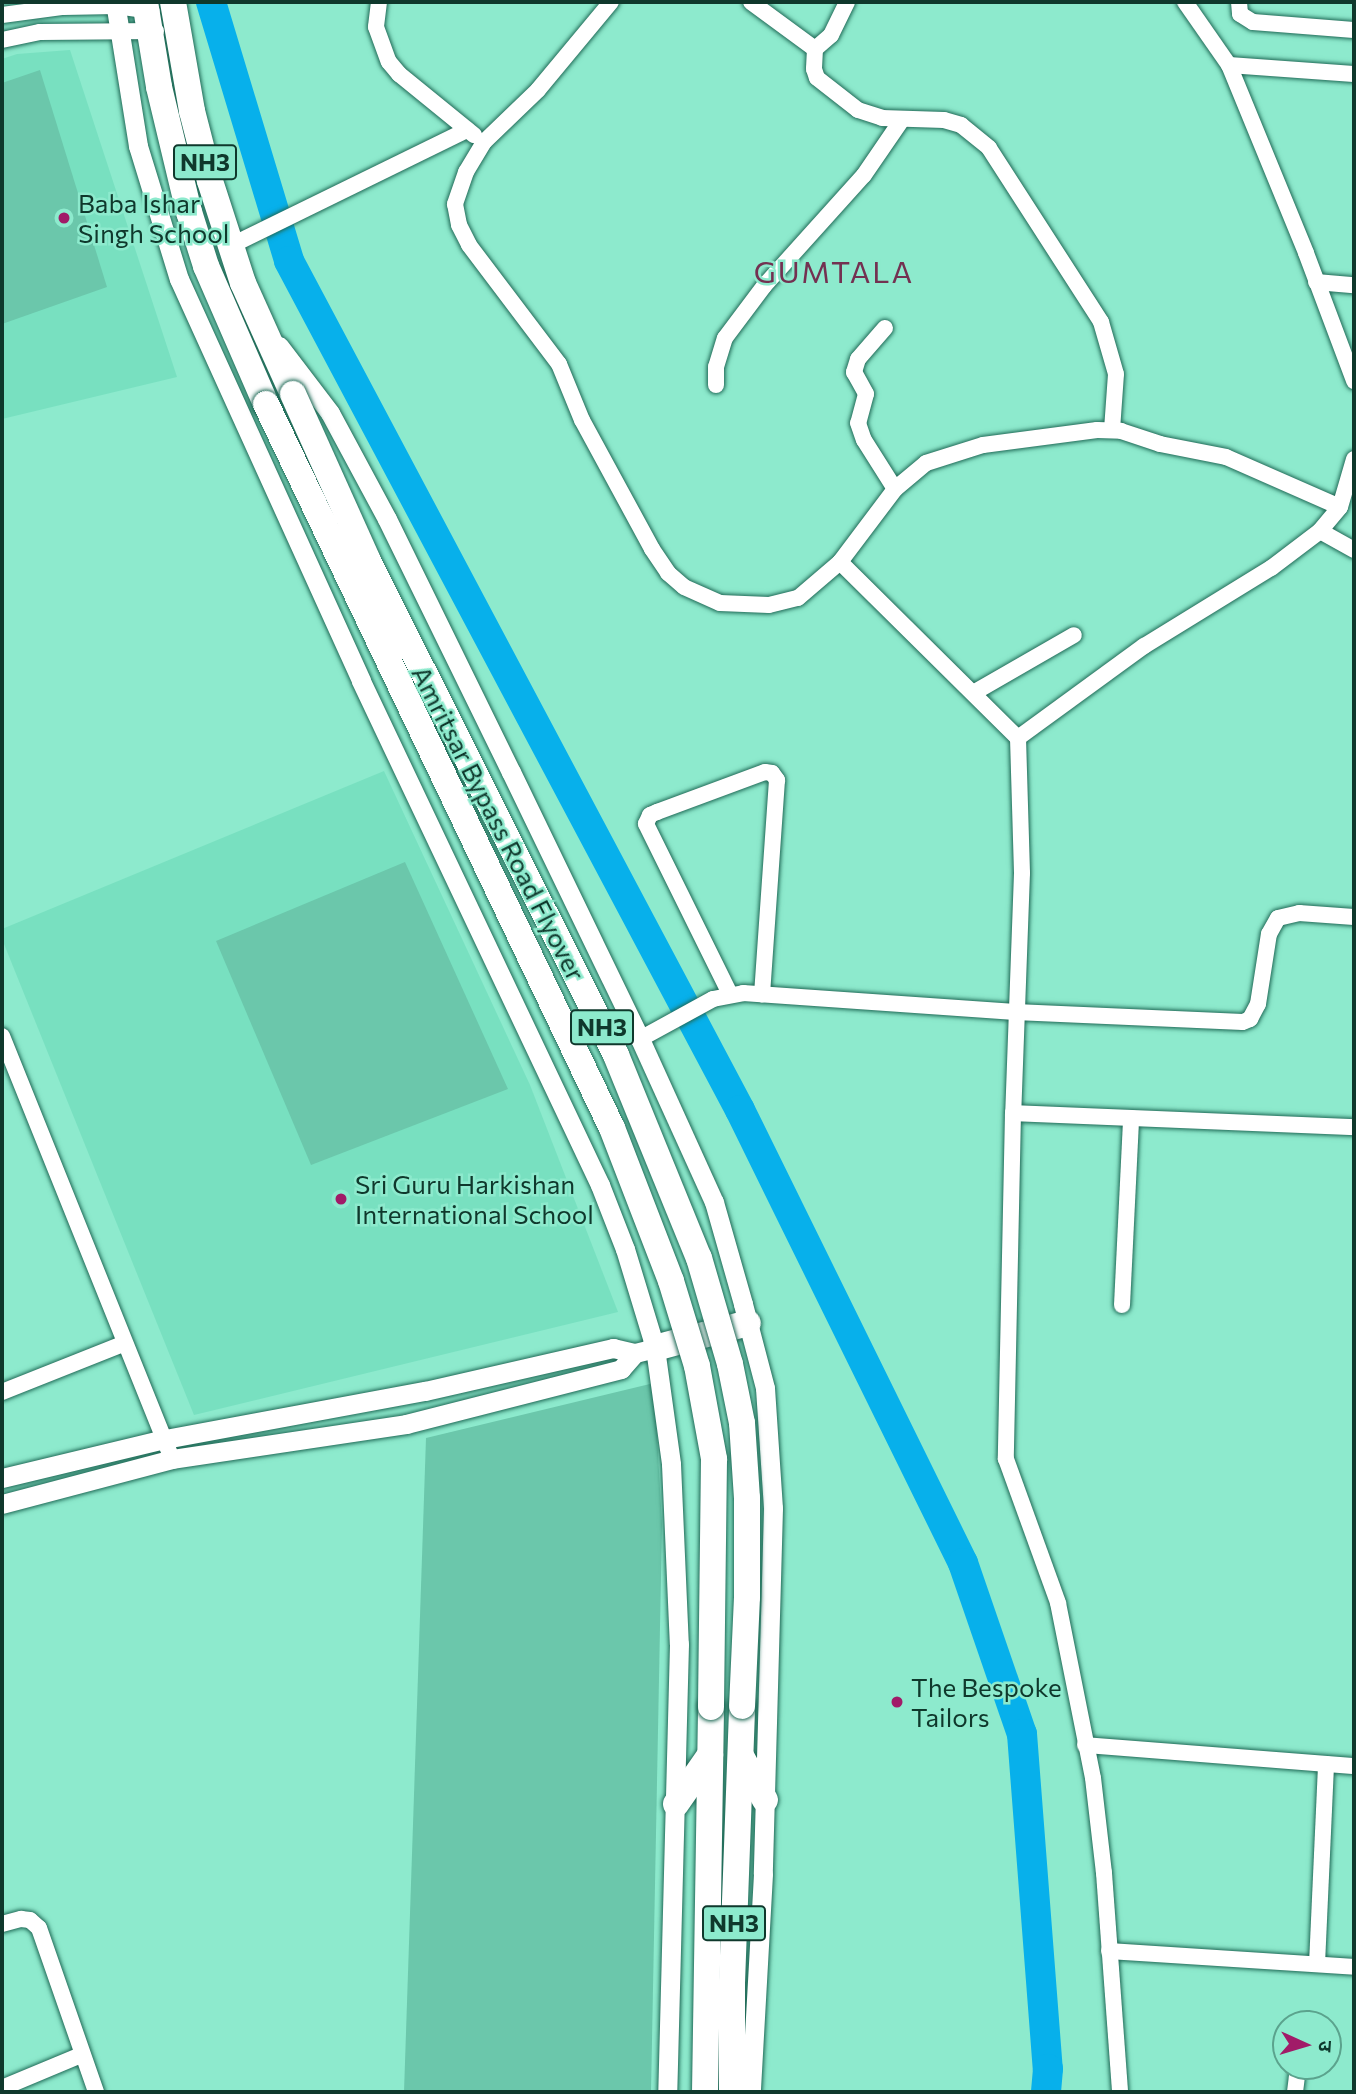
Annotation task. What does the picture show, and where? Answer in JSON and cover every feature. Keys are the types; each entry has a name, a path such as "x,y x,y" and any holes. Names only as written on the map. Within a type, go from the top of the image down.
{"highway":[{"name":"Amritsar Bypass Road Flyover","path":"146,14 189,212 230,326 612,1128 671,1281 697,1366 714,1459 710,1755"},
{"name":"NH3","path":"175,15 192,111 230,246 258,317"},
{"name":"Amritsar Bypass Road Flyover","path":"258,317 367,559 616,1055 648,1127 699,1258 730,1364 742,1423 747,1498 747,1597 740,1754"},
{"path":"645,1350 748,1323"},
{"name":"NH3","path":"732,2092 732,1983 740,1754"},
{"path":"740,1754 765,1800"},
{"name":"NH3","path":"705,2092 710,1755"},
{"path":"676,1804 710,1755"}],"street":[{"path":"379,2 376,27 388,62 399,75 484,142"},
{"path":"611,2 538,90 484,142 459,187 455,204 459,225 469,244 559,364 582,420 668,573 684,587 720,603 769,605 798,598 840,562 895,489 926,463 953,453 1030,438 1112,430 1160,444 1226,457 1340,507"},
{"path":"751,2 815,49"},
{"path":"847,2 831,35 815,49 814,69 817,78 842,101 858,110 901,121 920,118 961,125 989,148 1101,322 1116,374 1112,430"},
{"path":"1185,2 1229,65 1352,371"},
{"path":"1239,2 1240,15 1253,22 1354,30"},
{"path":"116,4 138,146 179,279 361,681 600,1185 625,1250 671,1464 677,1583 676,1804 667,2092"},
{"path":"2,15 63,7 116,4 146,14 175,15"},
{"path":"2,40 40,32 119,31 146,14"},
{"path":"1229,65 1354,74"},
{"path":"716,386 716,367 725,338 764,286 864,175 901,121"},
{"path":"230,246 467,130"},
{"path":"1316,282 1354,285"},
{"path":"258,317 330,412 387,519 640,1039 714,1202 748,1323 765,1388 773,1508 765,1800 751,2092"},
{"path":"885,328 858,359 854,372 866,394 858,423 864,440 895,489"},
{"path":"1018,738 1111,669 1270,568 1320,531 1340,507 1354,458"},
{"path":"1320,531 1354,550"},
{"path":"840,562 975,692 1018,738 1022,873 1015,1012 1006,1459 1058,1603 1072,1660 1099,1827 1120,2092"},
{"path":"975,692 1074,635"},
{"path":"730,994 646,824 650,815 765,772 772,773 777,780 762,994"},
{"path":"640,1039 713,999 730,994 1015,1012 1243,1022 1250,1020 1258,1004 1269,934 1278,918 1299,913 1354,917"},
{"path":"2,1036 172,1459"},
{"path":"1013,1113 1354,1127"},
{"path":"1122,1305 1131,1118"},
{"path":"2,1392 125,1343"},
{"path":"2,1478 164,1439 425,1391 613,1348 645,1350"},
{"path":"2,1504 172,1459 405,1424 621,1368 645,1350"},
{"path":"1086,1745 1354,1766"},
{"path":"1317,1964 1326,1764"},
{"path":"2,1924 21,1919 30,1920 39,1928 96,2092"},
{"path":"1109,1951 1354,1967"},
{"path":"2,2088 81,2055"}],"shaded area":[{"name":"Baba Ishar Singh School","path":"70,50 177,377 2,419 2,59 17,54"},
{"path":"40,70 107,287 2,324 2,83"},
{"name":"Sri Guru Harkishan International School","path":"384,771 530,1085 618,1312 194,1415 2,939 2,929"},
{"path":"405,862 508,1089 311,1165 216,941"},
{"path":"654,1383 662,1524 651,2092 404,2092 426,1438"}],"waterway":[{"path":"211,2 289,261 740,1110 963,1563 1022,1734 1048,2069 1046,2092"}],"place":[{"name":"Baba Ishar Singh School","path":"64,218"},
{"name":"Sri Guru Harkishan International School","path":"341,1199"},
{"name":"The Bespoke Tailors","path":"897,1702"}],"district":[{"name":"GUMTALA","path":"834,271"}]}
